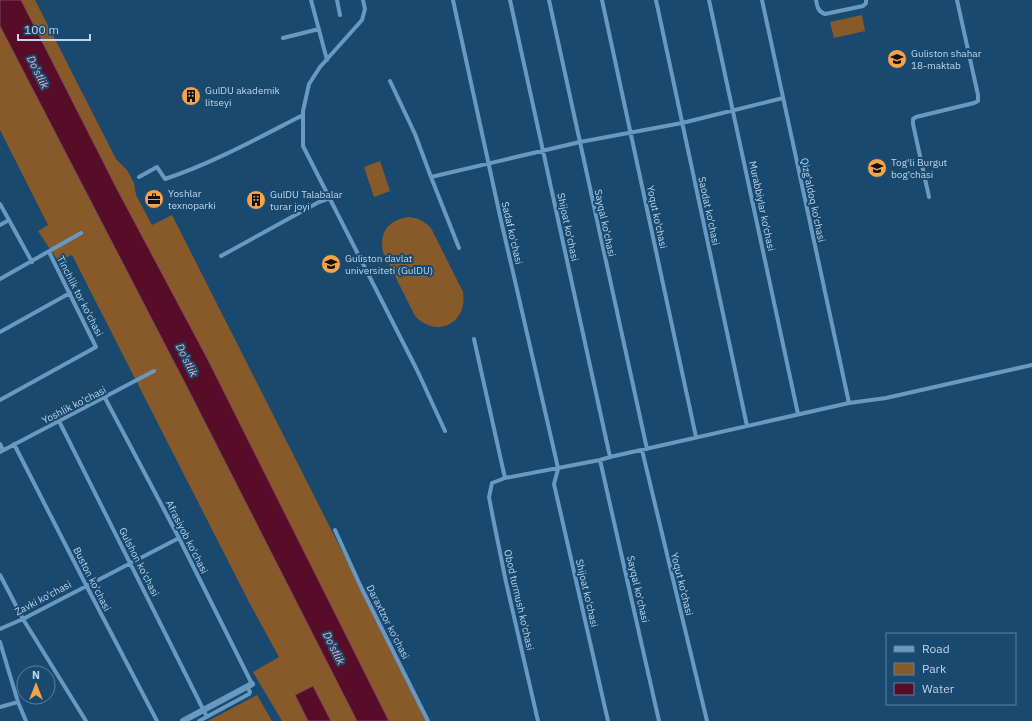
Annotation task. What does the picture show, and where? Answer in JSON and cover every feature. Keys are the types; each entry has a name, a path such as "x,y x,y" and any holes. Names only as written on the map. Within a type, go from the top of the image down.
{"street":[{"path":"311,0 327,60"},
{"path":"337,0 340,15"},
{"path":"363,0 365,9 362,20 320,67 309,84 303,115 303,146 417,370 445,431"},
{"name":"Sadaf ko'chasi","path":"453,0 500,216 558,469"},
{"name":"Shijoat ko'chasi","path":"510,0 610,457"},
{"name":"Sayqal ko'chasi","path":"549,0 648,449"},
{"name":"Yoqut ko'chasi","path":"602,0 696,437"},
{"name":"Saodat ko'chasi","path":"656,0 747,426"},
{"name":"Murabbiylar ko'chasi","path":"709,0 798,414"},
{"name":"Qizg'aldoq ko'chasi","path":"762,0 849,403"},
{"path":"816,0 818,9 821,13 825,14 863,6 866,3 866,0"},
{"path":"929,197 913,119 978,101 978,95 957,0"},
{"path":"283,38 318,29"},
{"path":"390,81 415,134 459,248"},
{"path":"431,177 580,142 682,123 783,98"},
{"path":"139,176 157,167 165,179 179,174 251,142 303,115"},
{"path":"221,256 319,202 330,198"},
{"path":"0,204 32,262"},
{"path":"0,225 9,220"},
{"path":"0,279 81,233"},
{"name":"Tinchlik tor ko'chasi","path":"0,400 96,347 49,252"},
{"path":"0,332 70,293"},
{"path":"474,338 506,478 600,460 798,414 849,403 886,398 1032,365"},
{"name":"Yoshlik ko'chasi","path":"2,451 154,371"},
{"name":"Afrasiyob ko'chasi","path":"105,398 179,538 250,685"},
{"name":"Gulshon ko'chasi","path":"59,421 207,717"},
{"path":"0,444 2,451"},
{"name":"Buston ko'chasi","path":"14,444 157,721"},
{"name":"Yoqut ko'chasi","path":"642,450 707,721"},
{"name":"Sayqal ko'chasi","path":"600,460 659,721"},
{"name":"Shijoat ko'chasi","path":"558,469 554,484 608,721"},
{"name":"Obod turmush ko'chasi","path":"506,478 492,483 489,497 538,721"},
{"name":"Daraxtzor ko'chasi","path":"335,530 360,585 428,721"},
{"name":"Zavki ko'chasi","path":"0,629 23,619 179,538"},
{"path":"0,575 23,619 86,721"},
{"path":"0,642 16,695"},
{"path":"183,721 250,685 249,694 199,721"},
{"path":"0,707 16,703"},
{"path":"19,705 26,721"}],"green space":[{"path":"0,0 35,0 116,159 127,170 134,183 136,195 152,225 172,215 428,721 282,721 253,672 279,657 249,602 72,255 58,261 38,231 48,225 0,130"},
{"path":"862,15 865,31 834,38 830,22"},
{"path":"380,161 390,191 374,197 364,167"},
{"path":"409,217 421,220 431,228 463,292 461,312 456,319 441,327 424,323 415,316 383,252 382,239 387,228 390,224 396,221"},
{"path":"257,695 272,721 208,721"}],"water":[{"name":"Do'stlik","path":"0,0 21,0 118,191 207,358 389,721 357,721 187,387 0,26"},
{"path":"313,686 331,721 308,721 295,695"}],"place":[{"name":"Guliston shahar 18-maktab","path":"897,59"},
{"name":"GulDU akademik litseyi","path":"191,96"},
{"name":"Tog'li Burgut bog'chasi","path":"877,168"},
{"name":"Yoshlar texnoparki","path":"154,199"},
{"name":"GulDU Talabalar turar joyi","path":"256,200"},
{"name":"Guliston davlat universiteti (GulDU)","path":"331,264"}]}
